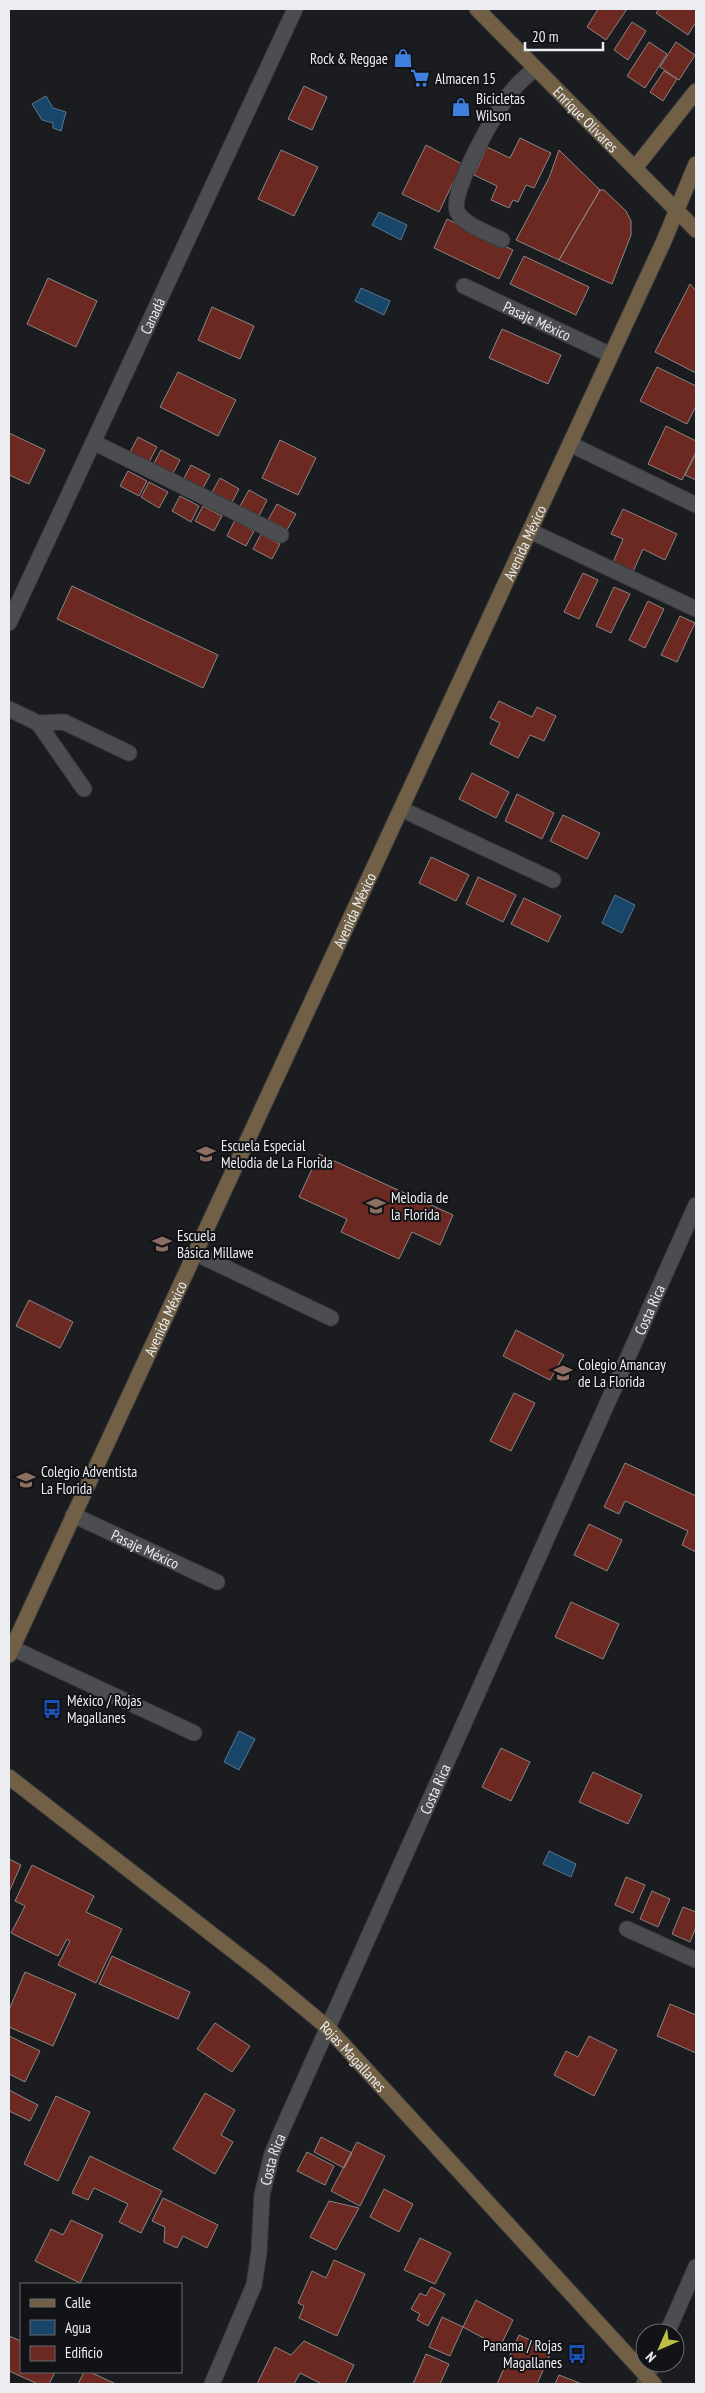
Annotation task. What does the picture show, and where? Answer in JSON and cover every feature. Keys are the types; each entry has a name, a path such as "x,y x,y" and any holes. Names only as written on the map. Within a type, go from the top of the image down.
{"street":[{"name":"Canadá","path":"9,623 295,9"},
{"name":"Enrique Olivares","path":"477,9 696,230"},
{"path":"502,240 466,221 458,213 456,203 469,164 498,112 510,92 535,68"},
{"path":"635,168 696,91"},
{"name":"Avenida México","path":"10,1651 678,212 696,164"},
{"name":"Pasaje México","path":"464,286 612,355"},
{"path":"93,442 281,535"},
{"path":"570,444 696,505"},
{"path":"530,531 696,609"},
{"path":"9,709 38,723 64,722 129,753"},
{"path":"38,723 84,789"},
{"path":"401,809 553,880"},
{"name":"Costa Rica","path":"212,2384 254,2285 260,2252 262,2195 272,2154 327,2027 696,1205"},
{"path":"195,1253 331,1318"},
{"name":"Pasaje México","path":"73,1515 217,1582"},
{"path":"10,1651 194,1733"},
{"name":"Rojas Magallanes","path":"9,1777 256,1968 327,2027 649,2377"},
{"path":"627,1929 696,1960"},
{"path":"671,2323 696,2267"}],"water":[{"path":"46,96 53,108 66,112 61,131 53,128 53,123 42,120 32,104"},
{"path":"379,212 407,225 401,240 372,225"},
{"path":"361,288 390,301 384,315 355,301"},
{"path":"615,895 635,905 622,933 602,923"},
{"path":"239,1731 255,1739 239,1770 224,1762"},
{"path":"549,1851 576,1864 571,1877 543,1864"}],"building":[{"path":"598,9 627,9 606,40 587,27"},
{"path":"659,9 696,9 696,22 688,35 656,13"},
{"path":"632,22 646,31 628,60 614,50"},
{"path":"649,42 667,54 645,88 627,76"},
{"path":"676,42 695,55 679,80 660,67"},
{"path":"664,71 677,79 663,101 650,92"},
{"path":"304,86 327,97 312,130 288,119"},
{"path":"520,138 551,153 534,188 526,185 518,202 513,200 509,208 491,200 497,186 474,175 487,147 510,158"},
{"path":"426,145 462,164 439,212 402,194"},
{"path":"281,150 318,167 294,216 258,199"},
{"path":"559,150 600,190 559,260 516,240 549,178"},
{"path":"600,190 604,190 626,211 631,221 631,235 612,284 559,260"},
{"path":"447,219 513,250 499,279 434,248"},
{"path":"524,256 589,287 576,315 510,284"},
{"path":"48,278 97,301 76,347 27,324"},
{"path":"690,284 696,291 696,373 655,352"},
{"path":"212,307 254,326 240,359 198,340"},
{"path":"502,329 561,355 548,384 489,358"},
{"path":"657,367 696,386 696,406 687,424 640,401"},
{"path":"178,372 236,400 218,436 160,407"},
{"path":"666,426 696,441 696,452 682,480 648,464"},
{"path":"9,433 45,450 29,484 9,475"},
{"path":"138,437 157,447 149,462 130,452"},
{"path":"280,440 316,458 298,495 262,478"},
{"path":"161,450 180,460 172,475 153,465"},
{"path":"696,453 696,480 685,475"},
{"path":"191,465 210,475 202,490 183,480"},
{"path":"128,471 147,481 139,496 120,486"},
{"path":"220,478 239,489 231,504 211,494"},
{"path":"149,482 168,492 159,508 141,497"},
{"path":"249,490 267,500 259,516 240,506"},
{"path":"180,496 199,506 191,522 172,511"},
{"path":"277,504 296,514 287,530 268,520"},
{"path":"203,506 222,516 214,531 195,521"},
{"path":"623,509 677,534 665,560 643,549 632,574 612,565 623,539 611,534"},
{"path":"235,520 254,531 246,546 227,536"},
{"path":"261,534 280,544 272,559 253,549"},
{"path":"583,573 598,580 579,619 564,612"},
{"path":"72,586 218,655 203,688 57,619"},
{"path":"614,587 630,594 611,633 596,626"},
{"path":"648,601 664,609 645,648 629,640"},
{"path":"680,616 695,623 677,662 661,655"},
{"path":"499,701 532,717 537,707 556,716 544,741 530,735 518,758 490,744 500,723 490,718"},
{"path":"472,773 509,792 496,818 459,799"},
{"path":"517,794 554,813 542,839 505,821"},
{"path":"563,815 600,833 587,859 550,841"},
{"path":"431,857 469,875 456,901 419,883"},
{"path":"478,877 516,895 503,922 466,904"},
{"path":"524,898 561,916 548,942 511,924"},
{"name":"Melodia de la Florida","path":"319,1154 453,1215 440,1245 412,1232 399,1259 341,1232 347,1219 299,1197"},
{"path":"29,1300 73,1322 60,1348 16,1326"},
{"path":"516,1330 564,1355 550,1380 503,1356"},
{"path":"514,1393 535,1403 511,1451 490,1441"},
{"path":"625,1463 696,1496 696,1552 682,1545 688,1531 625,1501 619,1514 604,1507"},
{"path":"589,1524 622,1540 607,1571 574,1555"},
{"path":"571,1602 619,1624 603,1659 555,1637"},
{"path":"501,1748 530,1762 511,1801 482,1787"},
{"path":"593,1772 642,1795 628,1824 579,1802"},
{"path":"9,1859 21,1865 9,1892"},
{"path":"32,1865 94,1896 86,1912 122,1929 96,1983 58,1965 70,1941 67,1939 58,1956 11,1933 25,1906 15,1901"},
{"path":"626,1877 645,1885 633,1913 615,1905"},
{"path":"652,1891 670,1899 658,1927 640,1919"},
{"path":"683,1907 696,1912 696,1927 690,1942 672,1934"},
{"path":"112,1956 190,1992 178,2019 99,1984"},
{"path":"25,1972 76,1994 53,2046 9,2027 9,2010"},
{"path":"670,2004 696,2015 696,2053 657,2036"},
{"path":"215,2023 250,2046 232,2072 197,2049"},
{"path":"9,2036 40,2051 25,2082 9,2074"},
{"path":"589,2036 617,2050 594,2096 554,2075 566,2051 578,2057"},
{"path":"9,2090 38,2105 30,2121 9,2111"},
{"path":"205,2093 235,2110 221,2135 233,2142 215,2174 173,2149"},
{"path":"56,2096 90,2112 58,2181 24,2164"},
{"path":"321,2137 352,2153 344,2168 314,2152"},
{"path":"357,2142 385,2156 360,2206 331,2191"},
{"path":"307,2152 334,2166 325,2185 297,2171"},
{"path":"90,2156 162,2191 141,2233 119,2222 128,2204 94,2188 88,2200 72,2193"},
{"path":"384,2189 413,2204 399,2232 370,2217"},
{"path":"163,2198 218,2225 207,2248 183,2236 177,2248 164,2242 165,2227 152,2221"},
{"path":"329,2201 359,2208 336,2250 310,2237"},
{"path":"71,2220 103,2235 80,2283 35,2261 51,2229 63,2235"},
{"path":"420,2238 451,2253 435,2284 404,2270"},
{"path":"334,2260 365,2274 337,2336 299,2318 304,2306 298,2303 312,2271 326,2278"},
{"path":"431,2287 445,2294 428,2326 417,2320 420,2314 411,2309 420,2293 426,2296"},
{"path":"476,2300 513,2320 500,2347 463,2327"},
{"path":"442,2317 463,2327 450,2356 429,2347"},
{"path":"519,2335 552,2350 537,2384 497,2384"},
{"path":"9,2336 20,2341 20,2373 54,2373 49,2384 38,2384 9,2371"},
{"path":"304,2341 354,2365 345,2384 322,2384 300,2373 294,2384 257,2384 275,2347 291,2355"},
{"path":"426,2354 449,2364 440,2384 413,2384"},
{"path":"84,2373 92,2373 116,2384 78,2384"},
{"path":"559,2375 582,2384 555,2384"}],"place":[{"name":"Rock & Reggae","path":"403,58"},
{"name":"Almacen 15","path":"420,78"},
{"name":"Bicicletas Wilson","path":"461,107"},
{"name":"Escuela Especial Melodía de La Florida","path":"206,1154"},
{"name":"Melodia de la Florida","path":"376,1206"},
{"name":"Escuela Básica Millawe","path":"162,1244"},
{"name":"Colegio Amancay de La Florida","path":"563,1373"},
{"name":"Colegio Adventista La Florida","path":"26,1480"},
{"name":"México / Rojas Magallanes","path":"52,1709"},
{"name":"Panama / Rojas Magallanes","path":"577,2354"}]}
